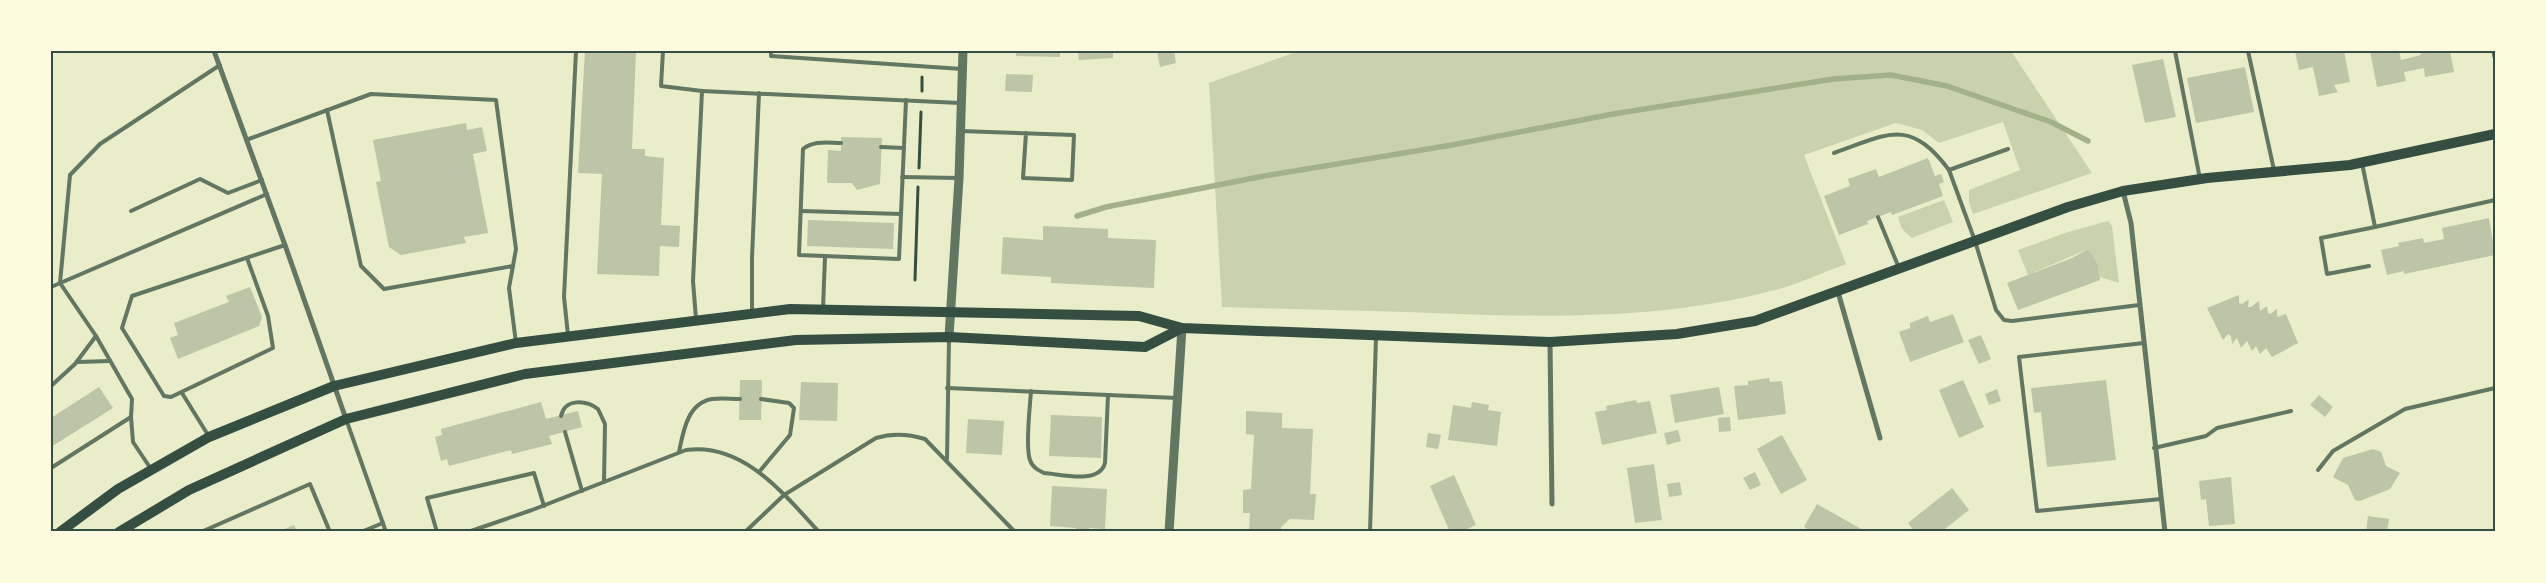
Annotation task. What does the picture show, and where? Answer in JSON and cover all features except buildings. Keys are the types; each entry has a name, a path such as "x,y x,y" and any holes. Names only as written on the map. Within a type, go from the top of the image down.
{"main road":[{"path":"60,532 118,489 209,437 334,386 516,343 568,335 696,322 790,309 1139,316 1182,328 1550,342 1677,334 1754,321 2068,207 2123,191 2200,179 2362,163 2495,134"},
{"path":"119,532 190,490 346,420 525,374 796,340 949,337 1145,346 1182,328"}],"street":[{"path":"214,51 262,180 346,420"},
{"path":"949,337 959,178 963,51"},
{"path":"2494,51 2495,57"},
{"path":"2123,191 2131,223 2164,532"},
{"path":"1838,292 1880,438"},
{"path":"1169,532 1182,328"},
{"path":"1550,342 1552,504"}],"lane":[{"path":"568,335 564,297 576,51"},
{"path":"663,51 661,86 759,94 961,103"},
{"path":"771,51 771,56 962,70"},
{"path":"2175,51 2200,179"},
{"path":"2248,51 2274,172"},
{"path":"151,469 133,442 132,399 96,336 60,284 70,175 100,144 220,65"},
{"path":"696,322 693,281 702,90"},
{"path":"246,140 371,94 496,100 516,250 509,288 516,343"},
{"path":"752,314 752,258 759,94"},
{"path":"841,143 809,144 803,149 799,255 899,259 906,100"},
{"path":"327,110 361,266 384,289 513,266"},
{"path":"960,131 1026,133 1074,135 1072,180 1023,178 1026,133"},
{"path":"1834,153 1886,134 1901,133 1916,137 1927,145 1949,170 1975,241 1996,310 2004,320 2012,322 2139,305"},
{"path":"881,147 904,148"},
{"path":"1949,170 2008,149"},
{"path":"2362,163 2375,227"},
{"path":"902,177 959,178"},
{"path":"132,211 200,179 228,193 262,180"},
{"path":"51,288 267,194"},
{"path":"2369,266 2327,274 2321,238 2495,200"},
{"path":"801,210 901,214"},
{"path":"1878,217 1900,269"},
{"path":"246,258 268,316 273,348 171,398 164,396 122,328 132,296 246,258 285,245"},
{"path":"823,310 825,256"},
{"path":"1370,532 1376,335"},
{"path":"51,386 77,362 96,336"},
{"path":"947,459 949,337"},
{"path":"2144,343 2019,357 2037,511 2161,499"},
{"path":"77,362 110,361"},
{"path":"947,388 1177,398"},
{"path":"2318,470 2334,451 2406,409 2495,388"},
{"path":"1031,392 1029,448 1031,462 1039,471 1044,473 1089,476 1100,472 1105,463 1108,395"},
{"path":"182,393 209,437"},
{"path":"679,453 684,426 690,414 701,404 711,399 740,400"},
{"path":"759,472 790,435 794,408 790,403 761,399"},
{"path":"561,416 563,408 567,404 585,402 598,408 605,424 604,482"},
{"path":"2154,448 2206,436 2217,428 2291,411"},
{"path":"51,468 131,417"},
{"path":"346,420 386,532"},
{"path":"565,432 582,491"},
{"path":"745,532 784,495 876,438 886,435 915,436 925,439 947,459 1015,532"},
{"path":"468,532 544,506 679,453 700,448 718,450 736,457 759,472 819,532"},
{"path":"437,532 427,498 534,473 544,506"},
{"path":"200,532 310,484 330,532"},
{"path":"361,532 383,523"}],"green space":[{"path":"1299,51 2011,51 2092,173 1973,214 1969,202 1969,190 2020,170 2003,122 1939,143 1922,130 1896,123 1804,155 1846,264 1781,288 1726,301 1681,308 1636,313 1590,315 1498,315 1222,307 1209,83"},
{"path":"1944,200 1953,222 1912,238 1902,229 1898,217"},
{"path":"2108,221 2112,226 2119,283 2100,277 2098,264 2088,249 2028,275 2018,250 2068,232"}],"waterway":[{"path":"1077,216 1106,207 1264,176 1452,145 1613,114 1833,79 1891,75 1947,86 2051,122 2088,141"}]}
